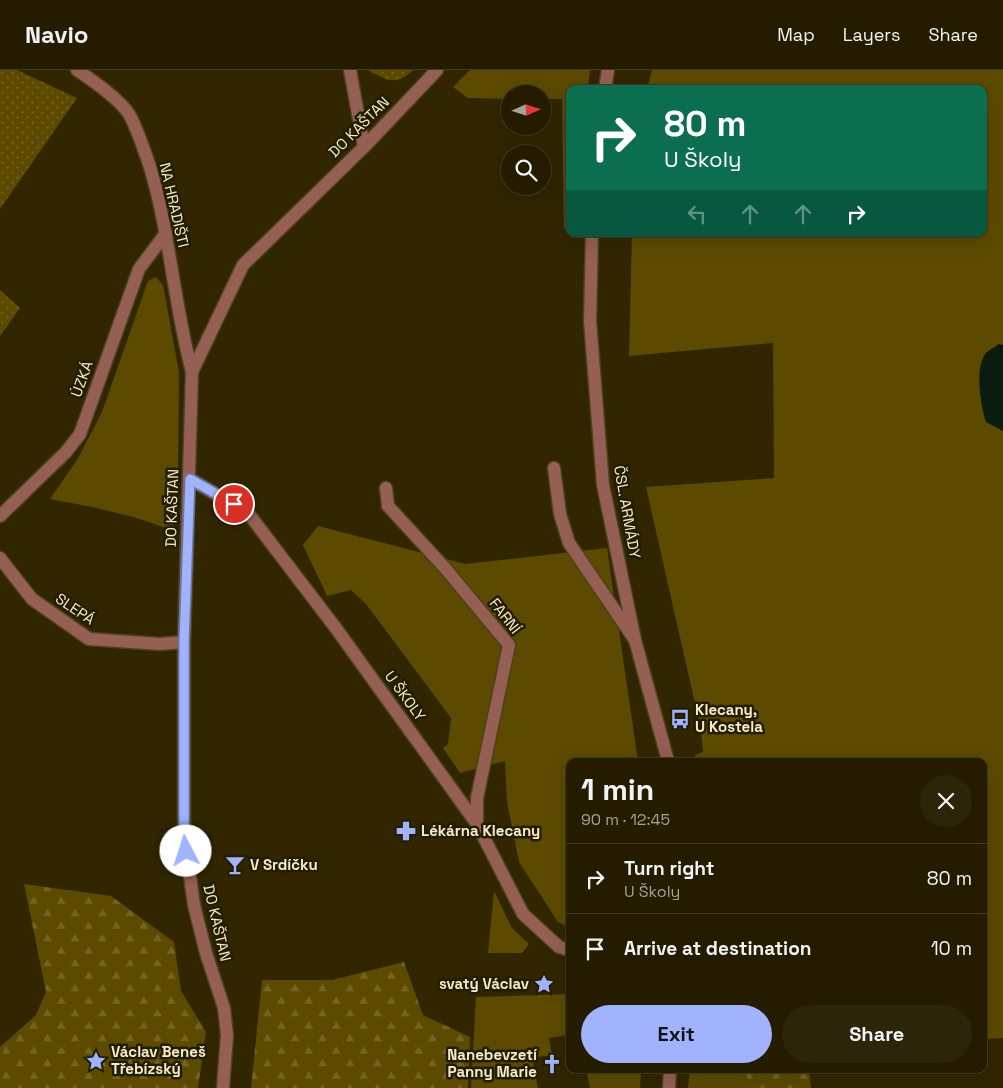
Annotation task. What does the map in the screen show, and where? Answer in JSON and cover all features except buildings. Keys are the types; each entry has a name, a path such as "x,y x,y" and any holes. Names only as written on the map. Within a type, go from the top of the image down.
{"street":[{"name":"NA HRADIŠTI","path":"77,70 93,80 128,114 144,149 157,192 166,233 182,336 192,372"},
{"path":"350,70 364,147"},
{"name":"DO KAŠTAN","path":"223,1088 227,1035 224,1008 206,953 194,904 184,833 184,642 192,372 244,265 364,147 437,70"},
{"path":"606,85 608,70"},
{"name":"ÚZKÁ","path":"0,516 66,452 80,434 139,269 166,233"},
{"name":"ČSL. ARMÁDY","path":"592,237 590,321 602,485 636,640 667,758"},
{"path":"554,468 560,514 569,543 636,640"},
{"name":"U ŠKOLY","path":"190,479 248,513 330,620 477,824 523,914 559,948 566,949"},
{"name":"FARNÍ","path":"386,488 388,506 445,568 509,645 477,798 477,824"},
{"name":"SLEPÁ","path":"0,558 32,599 89,639 160,644 184,642"},
{"path":"669,1088 670,1073"}],"green space":[{"path":"0,70 17,70 77,98 0,209"},
{"path":"368,70 413,70 402,78 391,80 380,77"},
{"path":"470,70 590,70 588,85 566,85 566,228 564,229 562,99 551,99 551,85 501,85 501,99 468,98 453,87"},
{"path":"652,70 1003,70 1003,1038 987,1039 987,758 696,758 695,755 703,752 701,730 646,487 774,478 773,343 629,356 632,237 987,237 987,85 648,85"},
{"path":"156,277 163,285 179,372 178,468 173,531 128,516 50,499 77,460 102,412 148,281"},
{"path":"0,290 20,308 0,336"},
{"path":"318,526 465,564 607,548 638,758 566,758 566,926 558,922 519,862 507,802 505,761 460,773 443,748 448,744 451,718 366,604 351,590 327,596 303,545"},
{"path":"24,884 111,896 174,942 181,991 206,1032 198,1088 0,1088 0,1047 36,1015 46,992"},
{"path":"494,891 512,928 529,944 522,953 488,953"},
{"path":"404,962 423,1015 470,1037 468,1088 251,1088 262,980 332,980"},
{"path":"566,994 566,1035 549,1038 552,1055 532,1058 538,1088 471,1088 476,997"},
{"path":"587,1073 641,1073 640,1088 590,1088"},
{"path":"690,1073 746,1073 747,1088 688,1088"},
{"path":"746,1073 809,1073 811,1088 747,1088"}],"shaded area":[{"path":"999,344 1003,345 1003,431 986,422 982,407 979,377 982,359 986,353"}],"place":[{"name":"Klecany, U Kostela","path":"680,719"},
{"name":"Lékárna Klecany","path":"406,831"},
{"name":"V Srdíčku","path":"235,865"},
{"name":"svatý Václav","path":"544,984"},
{"name":"Václav Beneš Třebízský","path":"96,1061"},
{"name":"Nanebevzetí Panny Marie","path":"552,1064"}],"route":[{"path":"186,851 184,833 184,642 190,479 234,504"}]}
